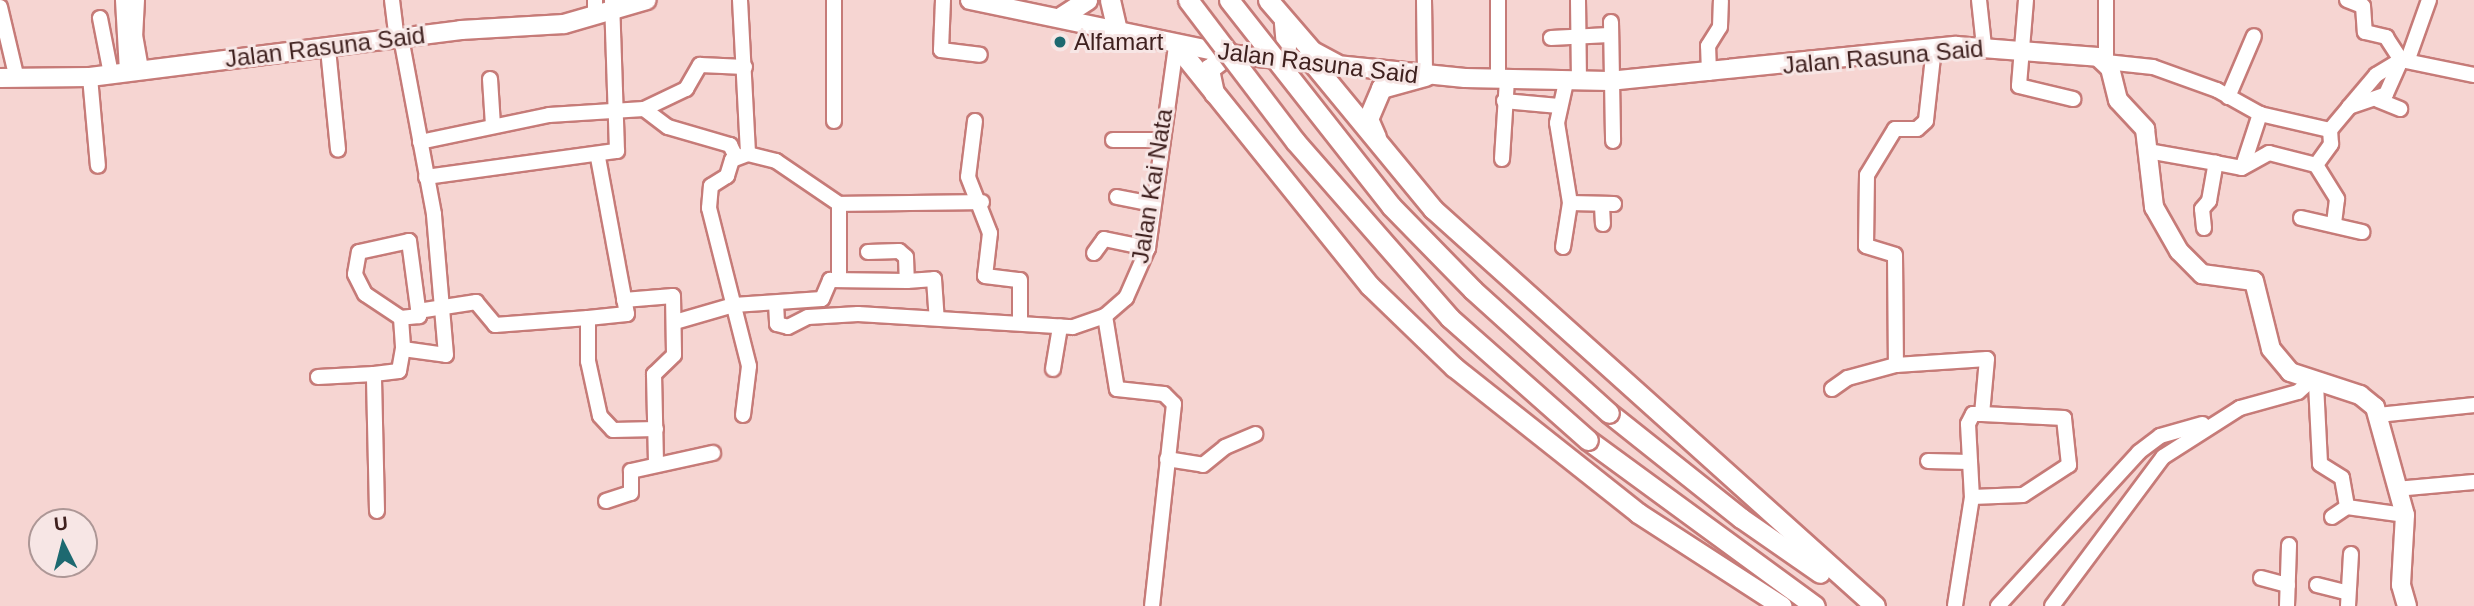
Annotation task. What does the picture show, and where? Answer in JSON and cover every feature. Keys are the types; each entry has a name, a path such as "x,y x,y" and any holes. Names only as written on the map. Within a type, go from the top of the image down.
{"highway":[{"path":"1062,16 1087,0"},
{"path":"1110,0 1117,31"},
{"path":"1188,0 1294,141 1450,318 1588,440 1815,606"},
{"path":"1229,0 1391,206 1473,290 1609,413 1741,518 1872,606"},
{"path":"1268,0 1284,22 1336,64"},
{"path":"1274,58 1286,46 1284,22"},
{"path":"1176,44 1215,97 1370,286 1454,367 1638,513 1782,606"},
{"path":"1215,97 1209,69 1228,54"},
{"path":"1311,61 1433,209 1872,606"},
{"path":"1380,147 1368,119 1371,101 1392,82 1425,76"}],"main road":[{"name":"Jalan Rasuna Said","path":"9,79 90,77 399,39 564,24 604,6 647,0"},
{"name":"Jalan Rasuna Said","path":"970,0 1062,16 1117,31 1228,54 1311,61 1425,76 1609,81 1741,70 1934,48 1984,46 2086,54 2106,62"},
{"path":"2106,62 2118,100 2143,125 2148,150 2149,190 2166,233 2202,275 2254,281 2271,349 2283,366 2312,383 2360,395 2378,415 2396,489 2405,514 2402,605"}],"street":[{"path":"123,0 126,72"},
{"path":"126,72 135,35 137,0"},
{"path":"392,0 420,142 445,356 403,349"},
{"path":"740,0 745,67 742,155 727,176 709,191 749,366 743,415"},
{"path":"834,0 834,121"},
{"path":"943,0 941,50 980,55"},
{"path":"1424,0 1425,76"},
{"path":"1498,0 1504,100 1502,159"},
{"path":"1563,247 1570,203 1558,135 1559,106 1572,81 1580,39 1578,0"},
{"path":"1979,0 1984,46"},
{"path":"2026,0 2019,86 2073,99"},
{"path":"2106,0 2106,62 2152,67 2228,97 2260,114 2330,130"},
{"path":"2347,0 2363,6 2365,32 2386,37 2405,60 2474,75"},
{"path":"2378,100 2405,60 2429,0"},
{"path":"1709,73 1708,46 1720,27 1721,1"},
{"path":"0,6 9,79"},
{"path":"425,177 598,157 618,148 604,6"},
{"path":"100,18 126,72"},
{"path":"1551,38 1580,39 1610,28 1609,81 1613,141"},
{"path":"2228,97 2253,36"},
{"name":"Jalan Kai Nata","path":"1105,316 1126,298 1148,248 1176,44"},
{"path":"1896,365 1895,255 1891,250 1866,246 1865,183 1895,129 1917,129 1926,121 1934,48"},
{"path":"328,49 338,150"},
{"path":"2316,165 2331,144 2330,130 2376,75 2405,60"},
{"path":"420,142 493,126 614,109 644,109 686,89 697,66 745,67"},
{"path":"90,77 97,166"},
{"path":"490,79 493,126"},
{"path":"1504,100 1559,106"},
{"path":"2349,107 2378,100 2400,108"},
{"path":"644,109 668,127 730,145 742,155 776,161 839,204 982,202"},
{"path":"2242,169 2260,114"},
{"path":"975,121 968,177 970,192 982,202 990,233 985,276 1020,280 1020,321"},
{"path":"1113,140 1161,140"},
{"path":"2148,150 2242,169 2269,153 2316,165 2337,199 2334,225"},
{"path":"418,311 440,305 476,302 495,325 625,316 598,157"},
{"path":"2204,228 2202,209 2209,201 2216,163"},
{"path":"1116,197 1153,204"},
{"path":"1570,203 1608,205 1603,224"},
{"path":"839,204 839,278"},
{"path":"2301,218 2362,232"},
{"path":"1094,253 1104,239 1148,248"},
{"path":"409,241 418,317 401,318 365,294 355,274 359,252 409,241"},
{"path":"868,252 903,252 907,281"},
{"path":"675,322 734,305 822,299 829,281 839,278 848,283 934,279 937,318"},
{"path":"624,300 670,292 675,322 674,355 654,374 656,464"},
{"path":"776,303 777,324 789,327 808,317 829,315 1020,321 1060,327 1105,316 1117,389 1164,394 1174,404 1153,606"},
{"path":"318,377 399,372 403,349 401,318"},
{"path":"588,318 588,361 600,416 613,430 656,429"},
{"path":"1053,369 1060,327"},
{"path":"1832,389 1896,365 1987,359 1982,414"},
{"path":"374,374 377,511"},
{"path":"2052,606 2163,457 2240,408 2298,392 2312,383 2324,458 2342,478 2347,507"},
{"path":"2378,415 2474,405"},
{"path":"1955,606 1972,497 1968,424 1973,414 2064,418 2069,465 2023,495 1972,497"},
{"path":"1998,606 2139,452 2160,436 2217,422"},
{"path":"1167,460 1184,458 1203,465 1224,447 1255,434"},
{"path":"606,501 631,493 631,471 713,453"},
{"path":"1928,461 1970,462"},
{"path":"2396,489 2474,482"},
{"path":"2332,517 2347,507 2405,514"},
{"path":"2287,606 2289,545"},
{"path":"2316,585 2348,600 2351,554"},
{"path":"2261,578 2288,584"}],"place":[{"name":"Alfamart","path":"1060,42"}]}
